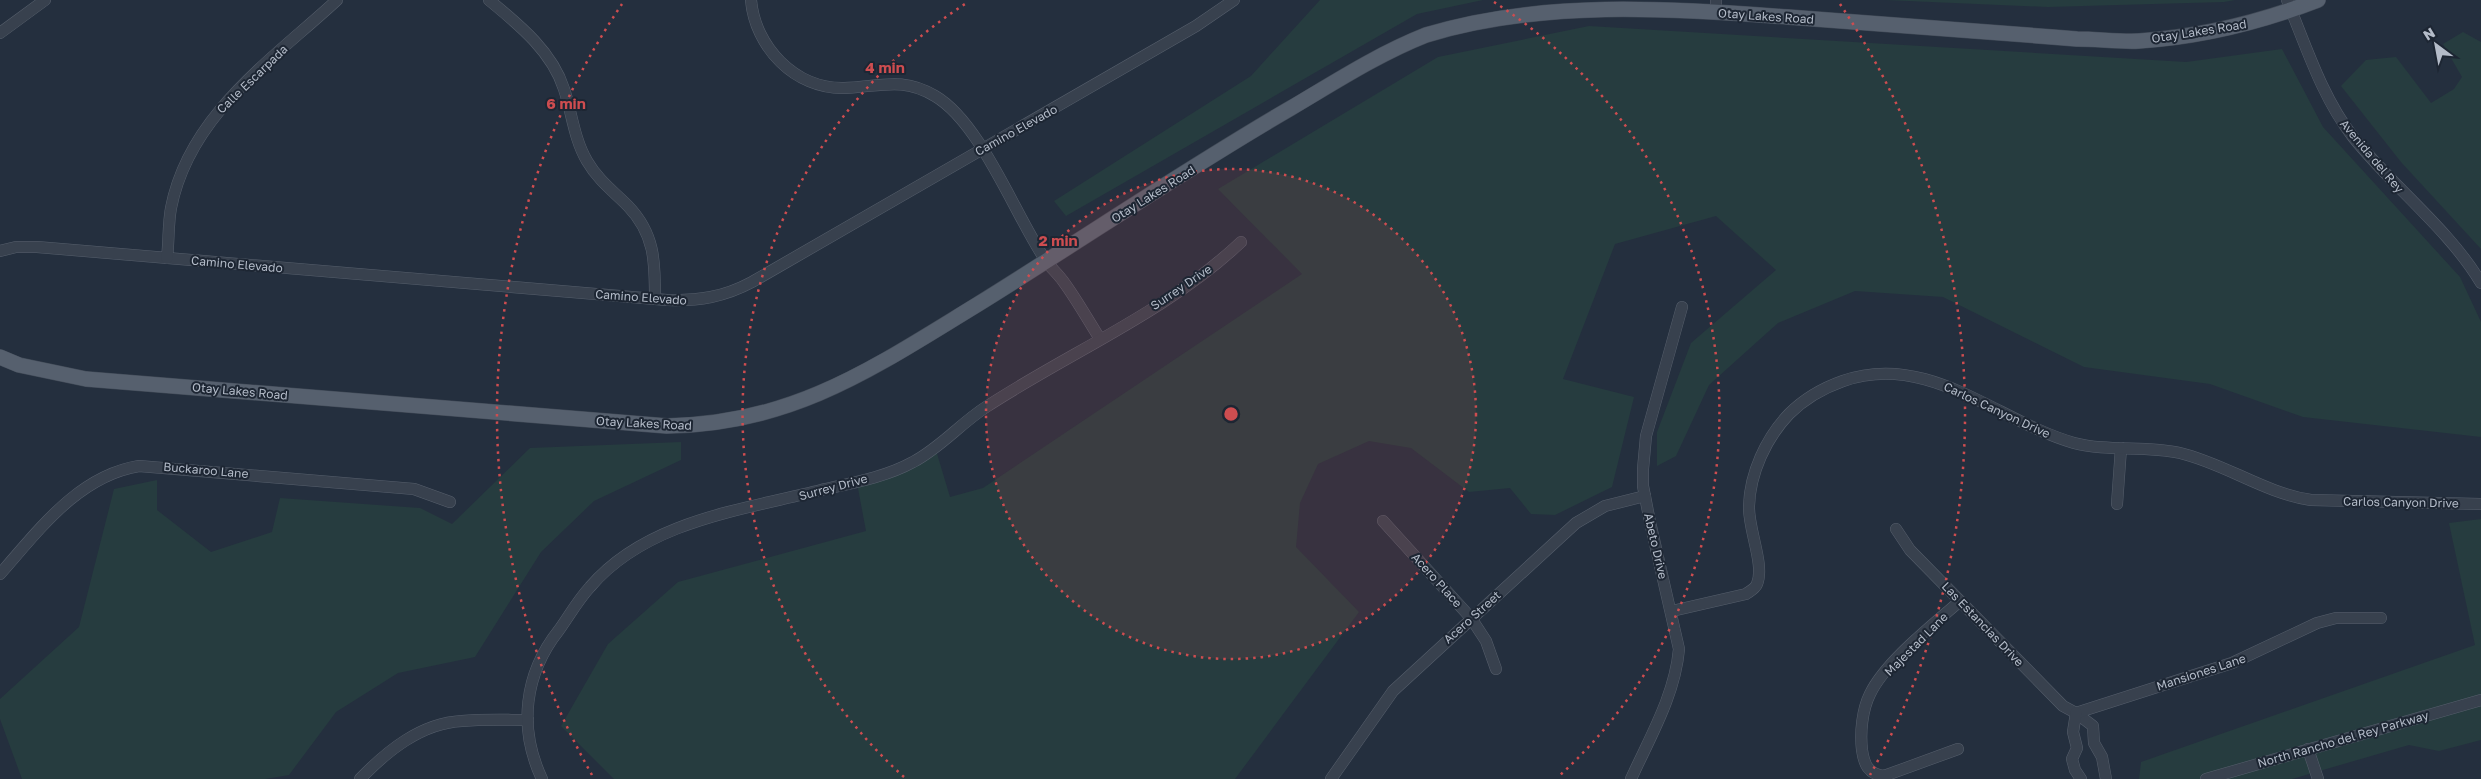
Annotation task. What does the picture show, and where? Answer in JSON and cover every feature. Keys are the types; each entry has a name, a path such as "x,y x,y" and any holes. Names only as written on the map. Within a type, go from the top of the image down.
{"main road":[{"name":"Otay Lakes Road","path":"0,357 19,365 86,379 667,426 708,424 768,413 832,389 941,327 1260,126 1381,55 1428,34 1484,18 1517,12 1611,5 1716,6 2077,39 2138,41 2188,35 2254,22 2289,5 2318,0"}],"street":[{"path":"0,33 45,0"},
{"name":"Calle Escarpada","path":"167,258 171,209 177,188 189,155 208,124 226,101 337,0"},
{"path":"489,0 532,38 544,52 564,87 573,128 586,160 607,188 628,206 646,232 654,254 655,298"},
{"path":"751,0 755,20 764,42 778,60 796,75 817,85 842,88 881,83 907,83 936,96 954,109 961,116 982,149 1047,261 1063,281 1100,339"},
{"name":"Camino Elevado","path":"0,251 16,247 37,247 655,298 699,300 734,291 1214,16 1234,0"},
{"name":"Avenida del Rey","path":"2289,5 2323,86 2341,120 2369,154 2463,257 2481,283"},
{"name":"Surrey Drive","path":"542,779 532,749 528,720 531,683 545,647 590,586 624,556 673,530 716,517 858,482 914,462 987,406 1182,290 1241,242"},
{"name":"Abeto Drive","path":"1631,779 1672,690 1677,669 1679,649 1645,496 1643,469 1646,436 1682,307"},
{"name":"Carlos Canyon Drive","path":"1672,611 1746,594 1755,588 1759,577 1750,529 1748,506 1759,462 1767,443 1790,414 1821,390 1836,383 1861,376 1888,372 1927,378 2076,444 2180,453 2290,497 2312,500 2481,504"},
{"path":"2118,504 2121,448"},
{"name":"Buckaroo Lane","path":"0,574 80,491 109,474 139,466 414,489 450,502"},
{"name":"Acero Street","path":"1330,779 1393,691 1576,523 1605,506 1645,496"},
{"name":"Acero Place","path":"1383,521 1471,618 1486,641 1496,669"},
{"name":"Las Estancias Drive","path":"1896,529 1910,550 2063,706 2093,726 2094,743 2102,757 2106,779"},
{"name":"Majestad Lane","path":"1958,749 1884,776 1874,773 1866,766 1861,741 1865,707 1875,686 1912,645 1960,601"},
{"name":"Mansiones Lane","path":"2076,713 2232,663 2317,623 2336,618 2381,618"},
{"name":"North Rancho del Rey Parkway","path":"2206,779 2481,700"},
{"path":"2076,713 2073,732 2077,748 2072,759 2075,770 2081,779"},
{"path":"360,779 385,754 410,738 435,727 460,721 528,720"},
{"path":"2077,748 2094,743"},
{"path":"2308,749 2318,779"}],"green space":[{"path":"1320,0 1483,0 1417,14 1066,216 1054,201 1251,76"},
{"path":"1885,0 2235,0 2224,2 2048,7"},
{"path":"1589,26 2186,62 2282,49 2323,127 2460,277 2481,322 2481,437 2303,417 2210,384 2084,367 1943,297 1855,291 1778,323 1709,385 1676,456 1657,466 1657,432 1691,343 1776,270 1716,216 1615,244 1563,379 1634,397 1612,487 1555,515 1531,514 1510,488 1469,492 1411,448 1369,441 1318,464 1300,503 1296,547 1359,612 1235,779 614,779 561,726 608,644 678,582 866,531 857,483 935,447 950,497 983,488 1302,274 1218,189 1438,57"},
{"path":"2463,32 2481,42 2481,249 2401,162 2341,86 2366,60 2396,57 2431,103 2454,89 2462,77 2443,44"},
{"path":"681,442 681,460 594,501 541,552 475,657 398,673 336,712 289,775 265,779 22,779 0,719 0,699 79,627 114,489 157,480 157,510 211,552 272,532 280,498 420,508 452,524 530,448"},
{"path":"2481,519 2481,740 2439,751 2409,745 2292,779 2139,779 2141,762 2475,645 2449,523"}]}
